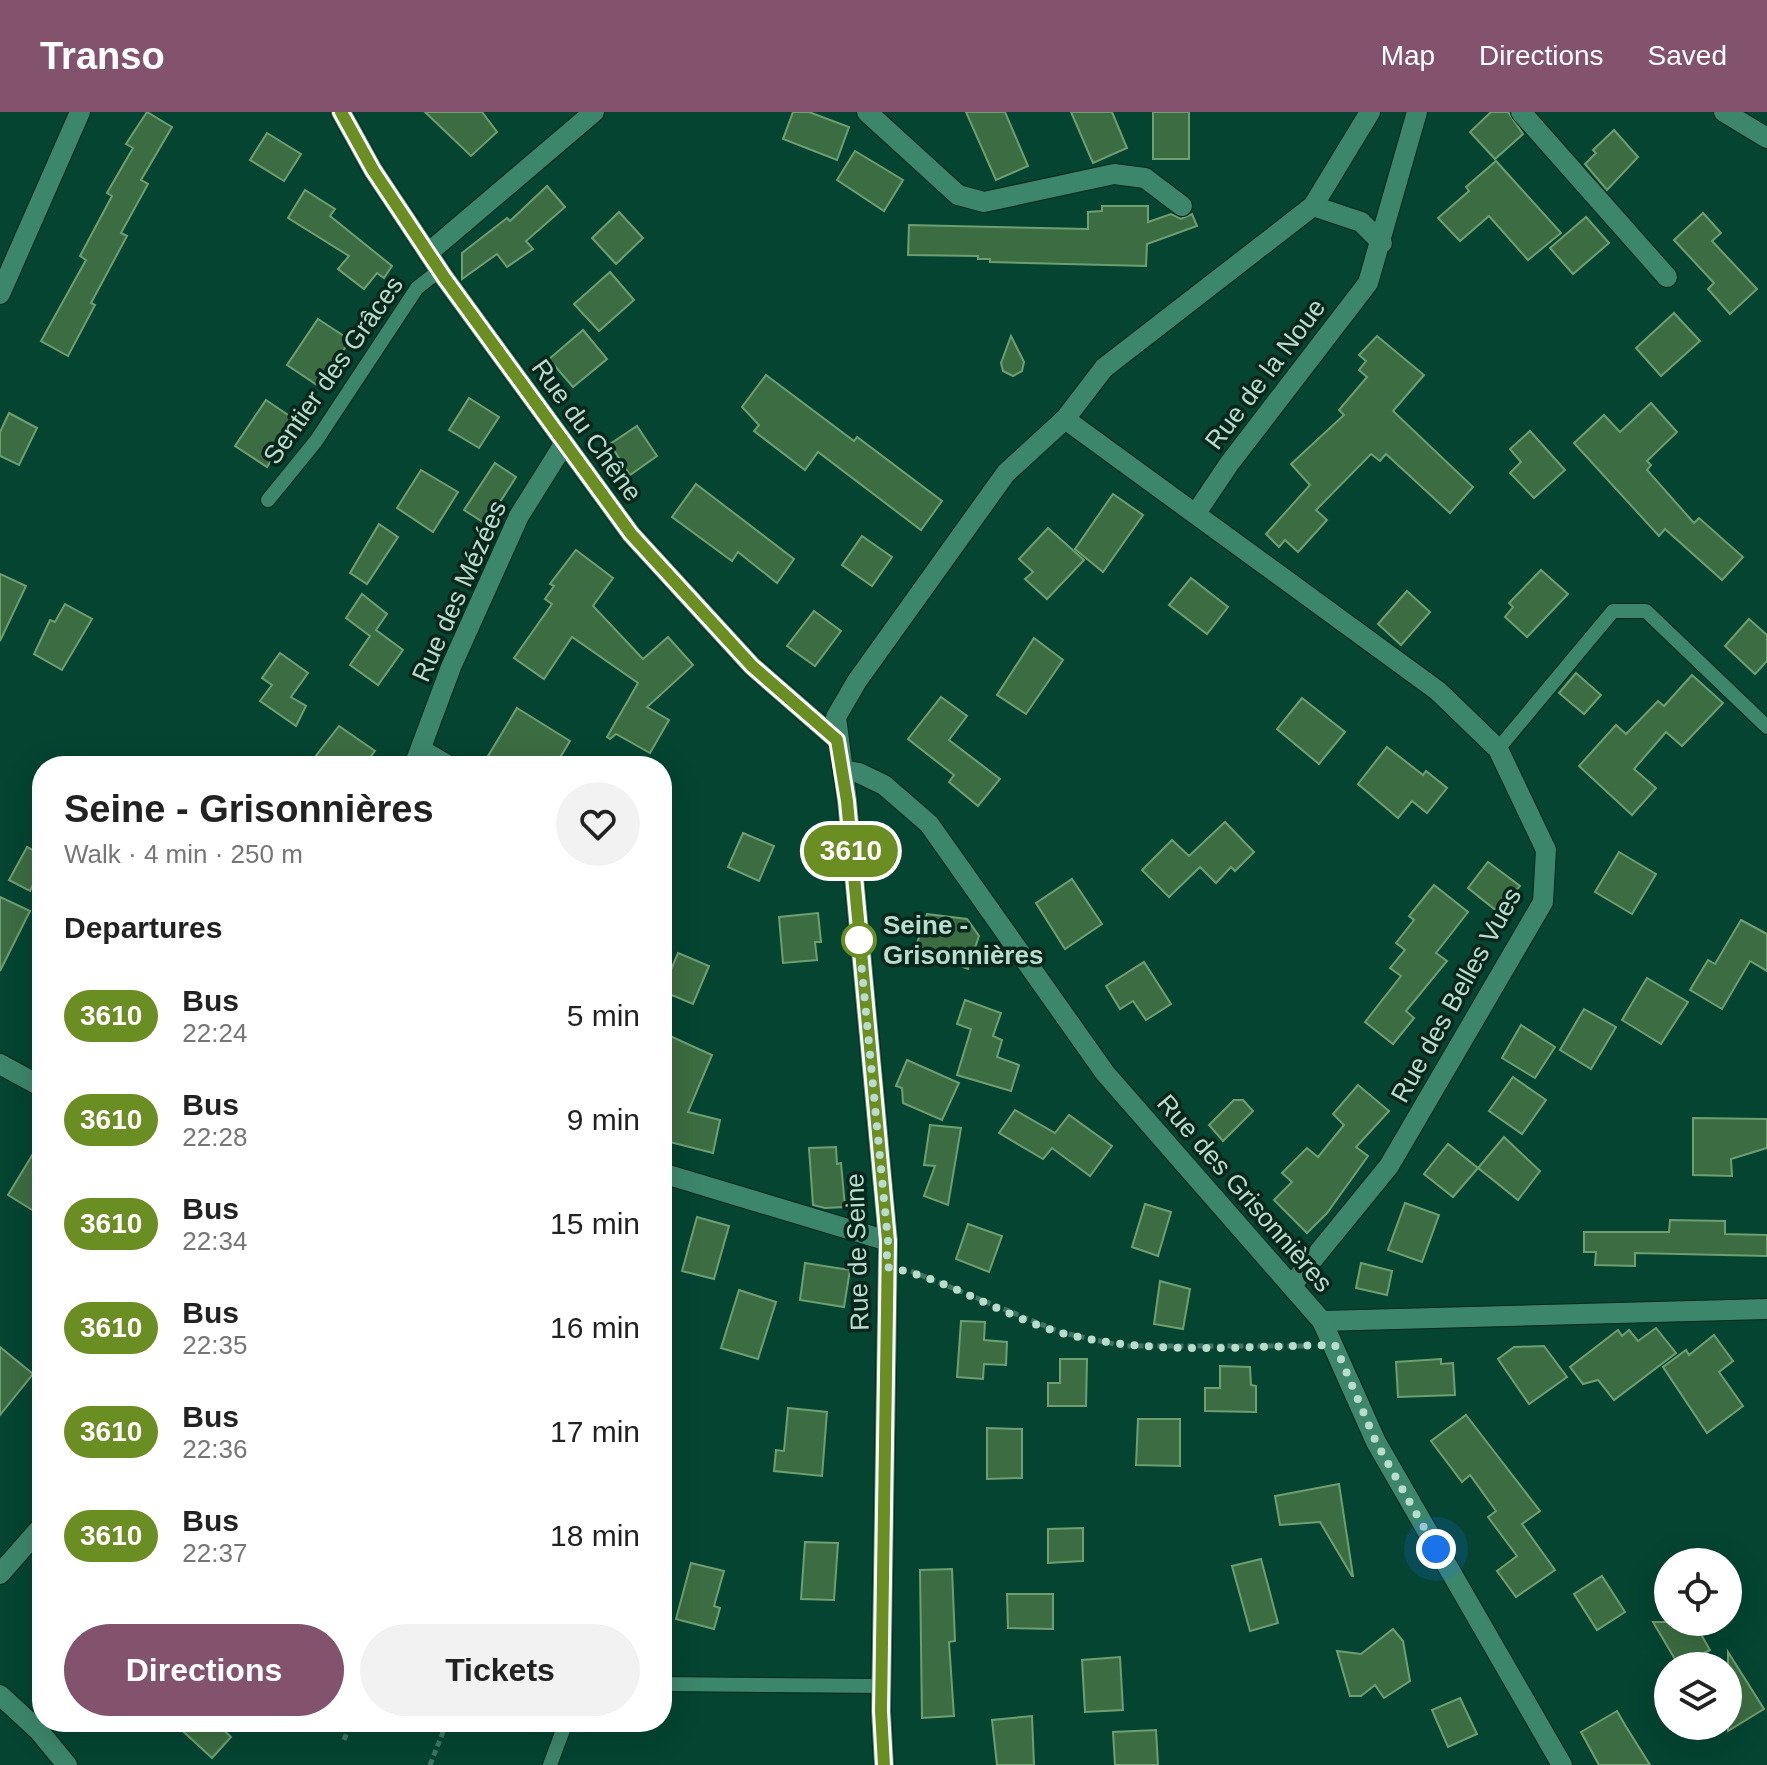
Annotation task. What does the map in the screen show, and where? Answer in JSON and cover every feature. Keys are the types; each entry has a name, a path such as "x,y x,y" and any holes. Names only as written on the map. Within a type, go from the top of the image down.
{"street":[{"path":"0,294 80,112"},
{"name":"Rue du Chêne","path":"341,112 434,262 631,534 752,666 837,740"},
{"path":"434,262 594,112"},
{"path":"867,112 958,195 984,202 1114,174 1145,178 1182,206"},
{"path":"837,740 836,717 935,570 1006,473 1065,419 1104,368 1313,206 1370,112"},
{"name":"Rue de la Noue","path":"1196,513 1229,464 1368,283 1382,243 1417,112"},
{"path":"1521,112 1667,277"},
{"path":"1724,112 1767,138"},
{"path":"1313,206 1361,222 1382,243"},
{"path":"1065,419 1196,513"},
{"name":"Rue des Mézées","path":"418,756 451,667 519,516 564,444"},
{"name":"Rue des Belles Vues","path":"1196,513 1438,691 1498,749 1546,850 1543,902 1389,1166 1292,1285"},
{"name":"Rue de Seine","path":"837,740 843,770 888,1241 882,1686 884,1765"},
{"name":"Rue des Grisonnières","path":"843,770 859,773 884,785 929,824 1105,1073 1322,1321 1767,1309"},
{"path":"0,1064 32,1082"},
{"path":"672,1176 888,1241"},
{"path":"1322,1321 1376,1442 1562,1765"},
{"path":"0,1574 32,1537"},
{"path":"0,1695 32,1725"},
{"path":"40,1732 67,1765"}],"lane":[{"name":"Sentier des Grâces","path":"268,500 316,441 434,262"},
{"path":"1498,749 1613,611 1646,611 1767,727"},
{"path":"421,746 438,756"},
{"path":"672,1684 882,1686"},
{"path":"550,1765 562,1732"}],"path":[{"path":"886,1267 920,1273 1060,1332 1123,1346 1335,1345"},
{"path":"344,1740 347,1732"},
{"path":"430,1765 443,1732"}],"building":[{"path":"147,112 172,127 141,180 148,184 121,233 127,236 91,303 95,305 68,356 41,341 86,260 80,256 112,196 107,193 133,148 126,144"},
{"path":"425,112 482,112 497,132 471,156"},
{"path":"793,112 809,112 849,127 837,160 783,139"},
{"path":"966,112 1005,112 1028,166 996,180"},
{"path":"1071,112 1112,112 1127,148 1093,163"},
{"path":"1153,112 1189,112 1189,159 1153,159"},
{"path":"1491,112 1508,112 1523,134 1495,159 1470,132"},
{"path":"1614,130 1638,157 1607,190 1585,164 1596,153 1593,150"},
{"path":"267,133 301,154 284,181 250,160"},
{"path":"855,151 903,180 884,211 837,180"},
{"path":"1496,161 1561,233 1528,260 1489,216 1460,241 1438,218 1469,191 1466,187"},
{"path":"547,186 565,207 526,241 533,249 507,267 497,254 462,279 462,253 507,218 510,221"},
{"path":"305,190 335,209 330,216 392,266 384,278 377,273 364,289 338,269 349,256 288,218"},
{"path":"1102,206 1148,206 1148,222 1171,214 1181,219 1192,214 1197,226 1147,244 1146,266 990,262 990,259 978,259 978,256 908,255 909,225 1088,229 1088,212 1102,211"},
{"path":"619,212 643,238 616,264 592,238"},
{"path":"1703,213 1721,233 1712,241 1757,289 1730,314 1708,289 1714,283 1674,240"},
{"path":"1586,217 1609,243 1573,274 1550,248"},
{"path":"610,272 634,300 599,331 574,304"},
{"path":"1674,313 1700,341 1661,376 1636,348"},
{"path":"318,319 350,340 320,387 287,365"},
{"path":"583,330 607,359 573,387 549,359"},
{"path":"1011,336 1024,362 1022,371 1013,376 1003,371 1001,363"},
{"path":"1377,336 1424,375 1393,411 1473,487 1450,513 1386,454 1380,461 1371,454 1316,510 1327,520 1298,552 1285,540 1279,547 1266,534 1310,485 1291,464 1344,415 1339,410 1367,377 1359,370 1366,361 1359,355"},
{"path":"766,375 854,441 857,437 942,501 921,530 818,452 805,470 754,431 759,425 742,407"},
{"path":"469,398 499,417 479,448 449,430"},
{"path":"266,400 297,421 267,467 235,446"},
{"path":"1651,403 1677,432 1647,461 1651,465 1647,470 1694,523 1699,518 1743,557 1722,580 1665,529 1659,536 1574,443 1604,415 1620,432"},
{"path":"9,413 37,428 19,465 0,456 0,432"},
{"path":"637,426 657,456 630,475 610,444"},
{"path":"1530,431 1565,470 1534,498 1510,473 1521,462 1510,449"},
{"path":"495,463 516,477 486,524 464,510"},
{"path":"421,470 458,492 433,532 397,508"},
{"path":"696,484 794,559 777,583 738,552 732,561 672,517"},
{"path":"1113,494 1143,515 1103,572 1075,549"},
{"path":"379,524 398,537 367,584 350,573"},
{"path":"1048,528 1084,560 1047,599 1025,579 1033,572 1019,559"},
{"path":"862,536 892,557 872,586 842,565"},
{"path":"576,550 613,578 593,606 643,659 668,637 693,665 647,707 669,720 650,753 616,734 610,739 607,737 638,683 572,637 544,679 514,658 552,604 545,599 554,586 550,584"},
{"path":"1541,570 1568,594 1527,637 1505,617 1513,607 1509,603"},
{"path":"0,574 26,586 0,641"},
{"path":"1191,578 1228,607 1207,634 1169,605"},
{"path":"1407,591 1430,612 1401,645 1378,624"},
{"path":"362,594 387,614 376,630 403,650 378,685 350,665 370,636 346,618"},
{"path":"65,604 92,619 62,670 34,654 50,620 55,622"},
{"path":"814,611 841,631 815,666 787,646"},
{"path":"1749,619 1767,635 1767,661 1755,674 1725,646"},
{"path":"1034,638 1063,660 1026,714 997,695"},
{"path":"280,653 308,673 291,697 306,706 296,726 260,701 272,685 262,678"},
{"path":"1576,673 1601,695 1584,714 1559,693"},
{"path":"1692,675 1723,703 1682,746 1666,732 1634,769 1656,788 1632,815 1579,766 1616,725 1626,734 1658,701 1664,706"},
{"path":"941,697 967,716 949,740 1000,779 978,806 949,782 954,775 908,739"},
{"path":"1302,698 1345,732 1319,764 1277,729"},
{"path":"517,708 570,741 561,756 488,756"},
{"path":"339,726 375,751 371,756 316,756"},
{"path":"1387,747 1423,775 1426,771 1447,788 1427,813 1412,801 1398,818 1358,784"},
{"path":"1225,822 1254,852 1235,871 1231,867 1216,883 1200,867 1169,897 1142,870 1172,840 1189,856"},
{"path":"743,833 774,846 759,881 728,867"},
{"path":"27,847 32,850 30,891 9,880"},
{"path":"1619,852 1656,874 1632,914 1595,892"},
{"path":"1488,862 1520,886 1498,912 1468,888"},
{"path":"1072,879 1102,924 1065,949 1036,903"},
{"path":"1434,885 1468,912 1436,953 1447,961 1406,1011 1414,1018 1393,1044 1365,1022 1401,976 1390,968 1405,950 1396,943 1414,920 1409,916"},
{"path":"0,897 30,911 0,971"},
{"path":"818,913 821,942 815,942 817,960 783,963 779,917"},
{"path":"927,914 967,919 979,936 968,969 915,949"},
{"path":"1741,920 1767,934 1767,971 1750,961 1722,1009 1690,990 1708,960 1715,964"},
{"path":"678,953 709,966 693,1004 672,995 672,967"},
{"path":"1144,962 1171,1004 1146,1020 1133,1001 1120,1009 1106,986"},
{"path":"1647,978 1688,1002 1661,1044 1622,1020"},
{"path":"965,1000 1001,1013 993,1036 1002,1040 997,1057 1019,1065 1011,1091 957,1075 971,1029 957,1024"},
{"path":"1584,1009 1616,1027 1591,1069 1560,1050"},
{"path":"1521,1025 1555,1047 1535,1078 1502,1058"},
{"path":"672,1037 712,1055 688,1112 720,1120 713,1153 672,1143"},
{"path":"907,1060 959,1083 942,1120 903,1103 902,1088 896,1086"},
{"path":"1513,1077 1546,1100 1522,1134 1489,1111"},
{"path":"1358,1085 1389,1111 1356,1147 1368,1156 1327,1213 1307,1233 1274,1200 1292,1182 1282,1173 1307,1148 1318,1157 1344,1125 1333,1114"},
{"path":"1234,1100 1243,1100 1253,1111 1223,1141 1209,1125"},
{"path":"1015,1110 1055,1133 1069,1115 1112,1146 1090,1176 1052,1148 1043,1159 999,1133"},
{"path":"1693,1118 1767,1119 1767,1148 1731,1159 1732,1176 1693,1175"},
{"path":"930,1125 961,1128 948,1205 924,1196 935,1166 924,1165"},
{"path":"1504,1137 1540,1171 1518,1200 1478,1168"},
{"path":"1448,1144 1478,1168 1453,1197 1424,1174"},
{"path":"836,1147 837,1164 841,1163 845,1207 813,1205 809,1148"},
{"path":"32,1155 32,1210 8,1195"},
{"path":"1405,1203 1439,1215 1422,1262 1388,1250"},
{"path":"1145,1204 1171,1212 1158,1256 1132,1247"},
{"path":"697,1217 729,1226 714,1279 682,1271"},
{"path":"1670,1220 1725,1221 1725,1234 1767,1235 1767,1256 1635,1253 1635,1266 1595,1265 1596,1252 1584,1252 1584,1232 1669,1232"},
{"path":"968,1224 1002,1236 989,1272 956,1259"},
{"path":"805,1263 850,1270 844,1307 800,1300"},
{"path":"1361,1263 1392,1271 1387,1295 1356,1288"},
{"path":"1160,1281 1190,1289 1183,1329 1154,1324"},
{"path":"739,1290 776,1302 758,1359 721,1348"},
{"path":"961,1321 985,1322 984,1340 1007,1342 1006,1365 984,1364 983,1379 957,1377"},
{"path":"1656,1328 1676,1353 1614,1400 1598,1380 1583,1384 1570,1367 1618,1330 1622,1336 1629,1330 1638,1341"},
{"path":"1714,1335 1733,1361 1719,1372 1743,1406 1707,1433 1663,1367 1686,1350 1689,1355"},
{"path":"1544,1346 1567,1377 1529,1404 1498,1359 1514,1347"},
{"path":"0,1347 32,1375 0,1415"},
{"path":"1060,1359 1087,1359 1086,1406 1048,1406 1048,1383 1060,1383"},
{"path":"1441,1359 1441,1364 1453,1363 1455,1395 1398,1397 1396,1362"},
{"path":"1220,1366 1250,1367 1251,1385 1256,1386 1256,1412 1205,1411 1205,1388 1220,1388"},
{"path":"788,1408 827,1412 822,1476 774,1471 776,1450 784,1451"},
{"path":"1466,1415 1540,1511 1522,1524 1555,1570 1516,1597 1497,1571 1517,1556 1488,1517 1496,1511 1470,1475 1462,1482 1431,1441"},
{"path":"1138,1419 1180,1419 1180,1466 1136,1465"},
{"path":"987,1428 1022,1429 1022,1478 987,1479"},
{"path":"1339,1484 1353,1576 1320,1522 1280,1525 1275,1496"},
{"path":"1083,1528 1083,1561 1048,1563 1048,1529"},
{"path":"805,1542 838,1543 834,1600 801,1599"},
{"path":"1261,1559 1278,1623 1250,1631 1232,1566"},
{"path":"691,1563 724,1571 714,1606 720,1608 714,1629 676,1619"},
{"path":"952,1569 955,1641 949,1642 954,1716 922,1718 920,1570"},
{"path":"1602,1576 1625,1612 1597,1630 1574,1594"},
{"path":"1007,1594 1053,1594 1053,1629 1008,1628"},
{"path":"1393,1629 1403,1641 1410,1681 1384,1698 1375,1685 1361,1696 1350,1696 1337,1651 1361,1654"},
{"path":"1661,1636 1702,1636 1710,1650 1706,1652 1671,1652"},
{"path":"1120,1657 1123,1710 1085,1712 1082,1660"},
{"path":"1742,1674 1764,1709 1742,1722"},
{"path":"1460,1698 1477,1734 1448,1747 1432,1710"},
{"path":"1617,1711 1650,1765 1599,1765 1581,1732"},
{"path":"1032,1716 1034,1765 997,1765 992,1720"},
{"path":"1156,1730 1158,1765 1115,1765 1113,1732"},
{"path":"184,1732 226,1732 231,1737 212,1758"}],"bus line":[{"name":"3610","path":"341,112 373,170 444,277 631,534 752,666 837,740 847,801 888,1241 881,1711 884,1765"}],"place":[{"name":"Seine - Grisonnières","path":"859,940"}],"route":[{"path":"859,940 888,1241 886,1267 920,1273 1060,1332 1123,1346 1335,1345 1376,1442 1436,1549"}]}
